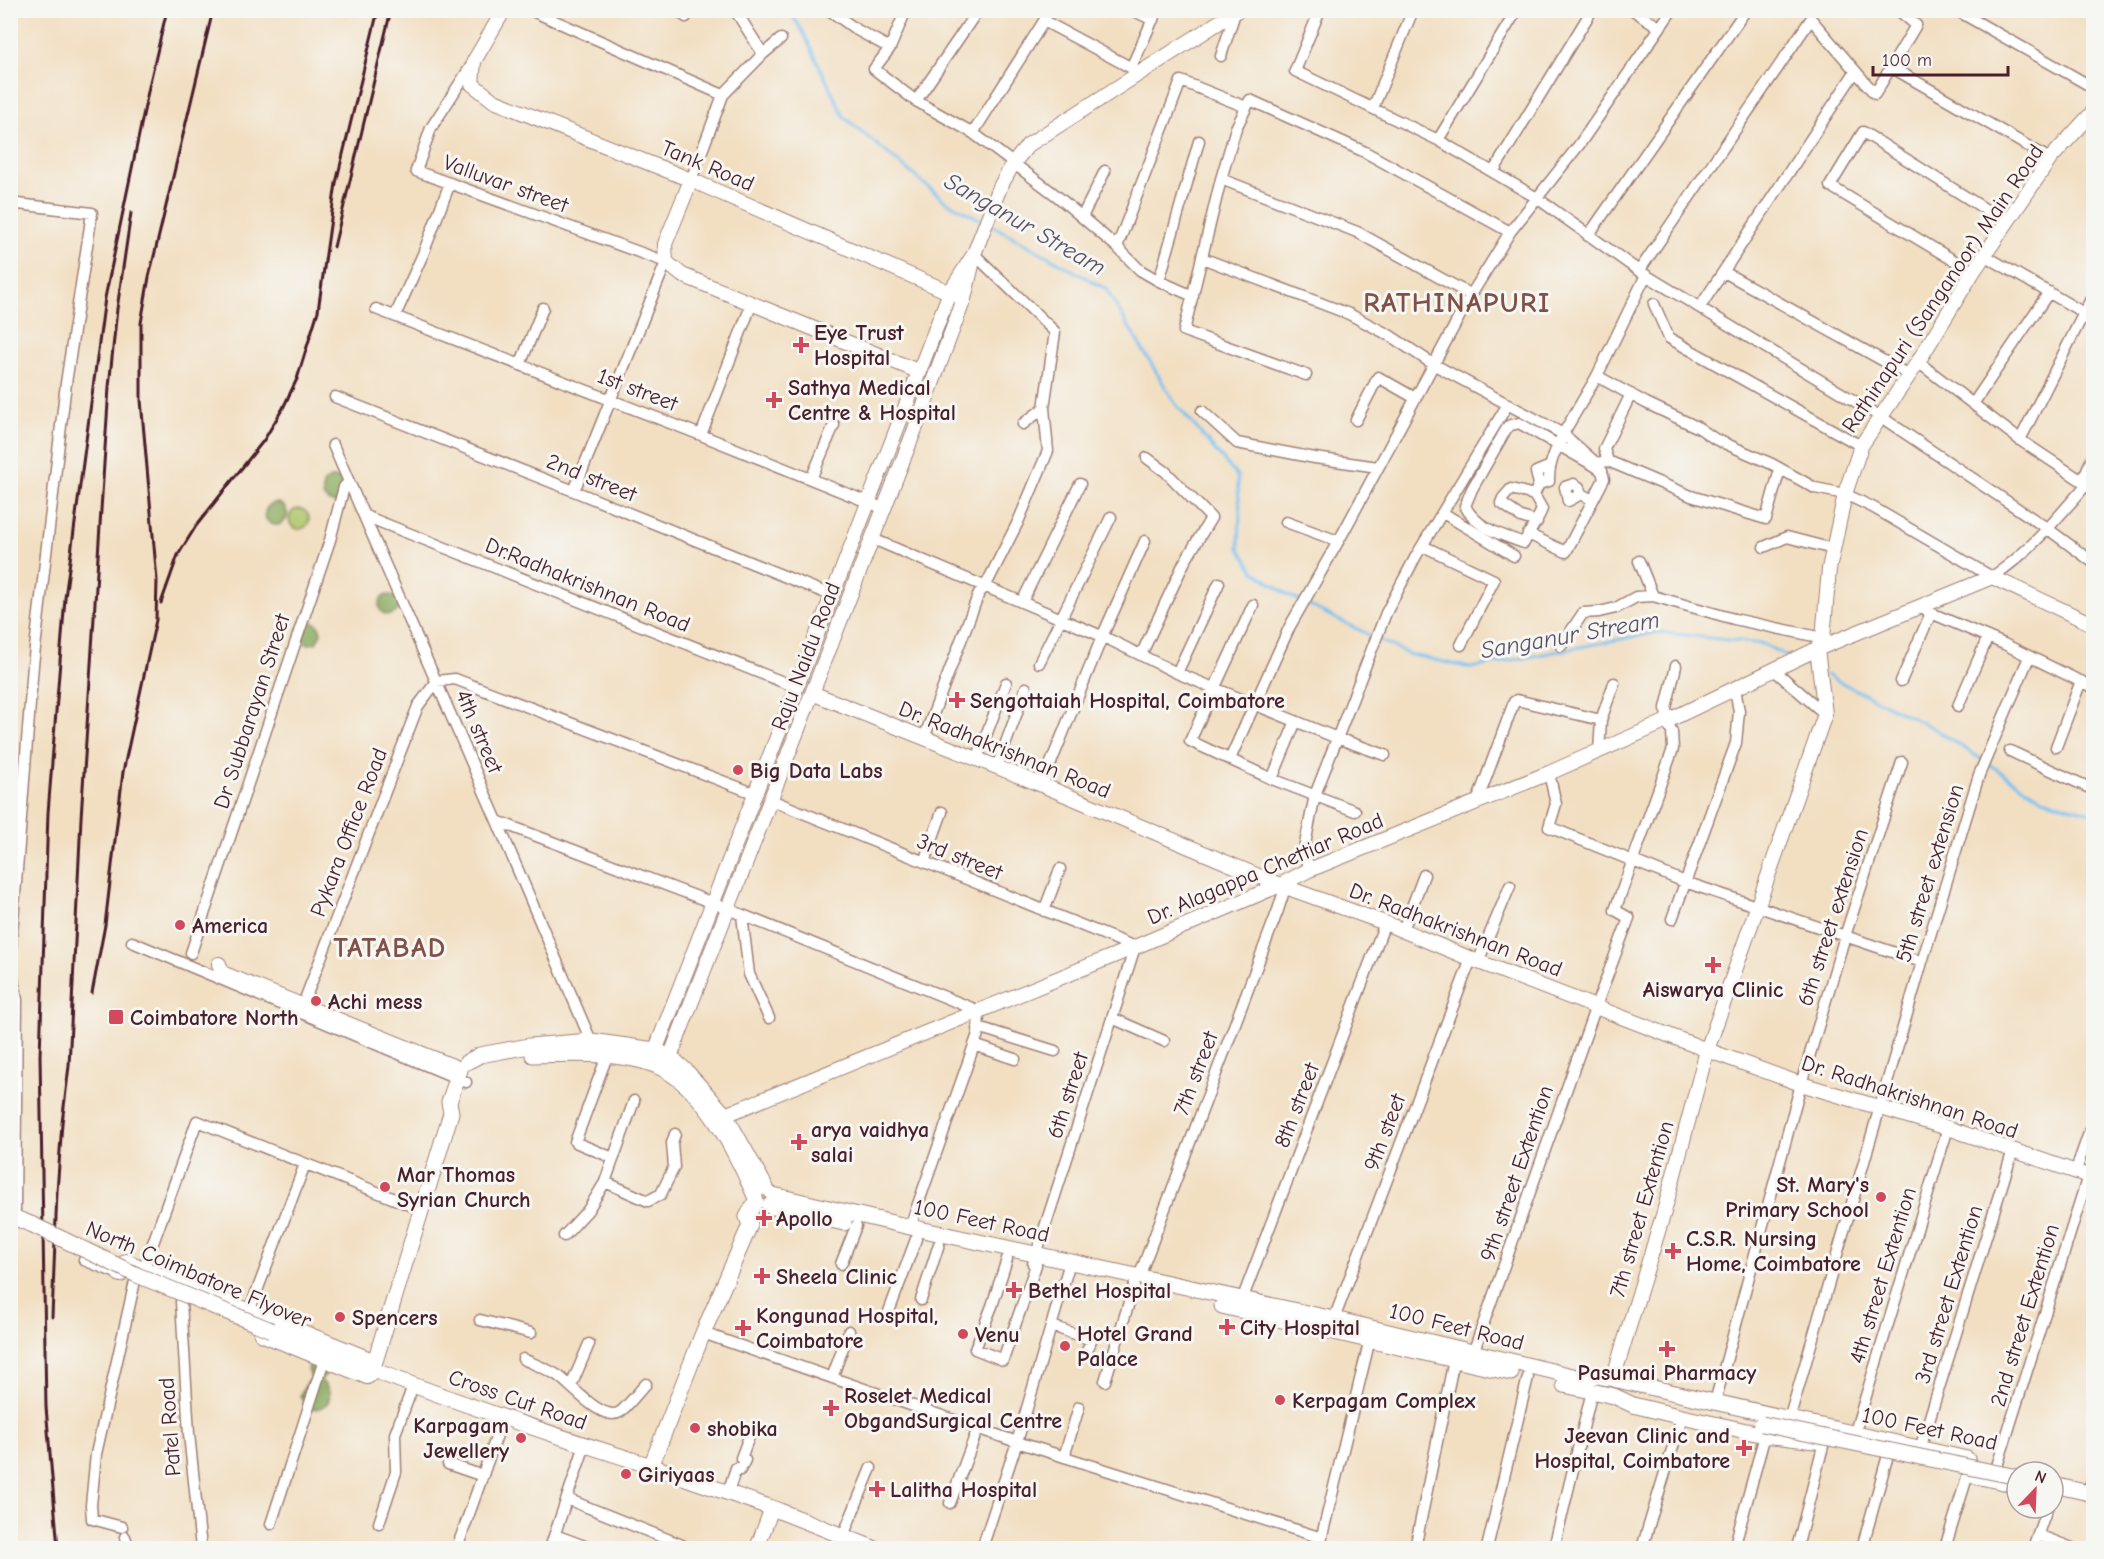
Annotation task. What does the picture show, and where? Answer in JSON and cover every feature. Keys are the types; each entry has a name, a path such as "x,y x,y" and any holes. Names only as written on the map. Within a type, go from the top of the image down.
{"main road":[{"path":"373,1366 451,1113 458,1106 464,1071 480,1055 529,1046 591,1041 652,1057 685,1070 725,1114 764,1199"},
{"path":"464,1071 529,1055 593,1053 607,1056 652,1057"},
{"path":"668,1063 719,1125 764,1199"},
{"path":"651,1466 703,1333 750,1225 747,1217 764,1199"},
{"name":"100 Feet Road","path":"764,1199 856,1226 913,1233 939,1244 1007,1258 1035,1261"},
{"name":"100 Feet Road","path":"764,1199 1136,1282 1370,1340 1592,1391 1614,1387 1715,1402 1920,1449 2005,1479"},
{"name":"North Coimbatore Flyover","path":"12,1217 25,1228 33,1225 138,1275 346,1360 373,1366"},
{"name":"100 Feet Road","path":"1136,1282 1334,1319 1581,1378 1597,1376 1614,1387 1634,1406 1682,1417 1764,1429 1968,1474 2005,1473"},
{"name":"Cross Cut Road","path":"373,1366 413,1386 728,1492 873,1548"},
{"path":"1614,1387 1633,1399 1745,1425 2005,1475"},
{"path":"1614,1387 1746,1417 1764,1429"},
{"path":"2065,1480 2093,1486"},
{"path":"2065,1485 2093,1486"},
{"path":"2065,1496 2094,1502"}],"street":[{"path":"474,61 504,10"},
{"path":"530,10 723,95"},
{"path":"676,10 686,17 684,10"},
{"path":"735,10 763,54"},
{"path":"829,10 857,30 890,48"},
{"path":"906,10 890,48 874,69 916,101 973,133 1057,196 1117,247 1140,270 1193,296"},
{"path":"916,101 978,10"},
{"path":"1132,10 1155,15 1135,70"},
{"path":"1320,10 1295,71 1438,140 1537,198 1642,273 1881,417 2048,529 2094,563"},
{"path":"1373,108 1413,10"},
{"path":"1438,140 1517,10"},
{"path":"1493,172 1592,10"},
{"path":"1633,10 1659,27"},
{"path":"1230,759 1295,617 1471,295 1510,231 1579,145 1672,10"},
{"path":"1588,236 1746,10"},
{"path":"1534,495 1539,484 1549,481 1548,467 1563,434 1597,376 1642,273 1811,19 1875,94 1916,25 1898,10"},
{"path":"1956,10 2094,88"},
{"path":"1221,56 1237,11"},
{"path":"924,738 979,593 985,587 1017,522 1048,451 1044,408 1055,332 974,254 1000,187 1013,164 1028,145 1135,70 1237,11"},
{"path":"973,133 1046,16 1135,70"},
{"path":"574,491 609,399 666,262 665,244 723,95 781,39"},
{"name":"Tank Road","path":"474,61 472,84 494,101 691,180 964,299"},
{"name":"Valluvar street","path":"474,61 431,128 416,171 666,262"},
{"path":"1891,67 2050,159 2058,158 2094,120"},
{"path":"1700,307 1855,72"},
{"path":"1117,247 1181,81 1246,107"},
{"path":"1306,375 1184,331 1221,179 1236,128 1250,100 1365,152 1510,231"},
{"path":"2050,159 2052,148 2094,102"},
{"name":"Rathinapuri (Sanganoor) Main Road","path":"1707,1050 1824,707 1819,648 1829,569 1845,494 1861,446 1918,362 1984,255 2050,159 2094,111"},
{"path":"1973,272 1830,186 1863,132 2007,223"},
{"path":"1159,281 1199,141"},
{"path":"1082,217 1105,171"},
{"path":"1221,179 1357,232 1471,295"},
{"path":"395,316 423,255 450,183"},
{"path":"10,203 92,213 66,383 33,665 10,958"},
{"name":"Raju Naidu Road","path":"652,1057 798,688 950,292 974,254"},
{"name":"Raju Naidu Road","path":"668,1063 736,912 771,800 964,299 974,254"},
{"path":"1984,255 2084,313"},
{"path":"1202,258 1349,314 1389,335 1433,364 1563,434 1596,463 1608,461 1691,496 1766,519 1780,469"},
{"path":"666,262 682,274 920,372"},
{"path":"1724,272 1909,375"},
{"path":"1973,404 2049,292"},
{"path":"2020,440 2094,293"},
{"path":"701,435 752,303"},
{"path":"1654,303 1669,338 1861,446"},
{"path":"520,365 543,308"},
{"name":"1st street","path":"376,309 885,509"},
{"path":"1918,362 2020,440 2087,485"},
{"path":"1597,376 1699,428 1715,439 1815,488 1845,494 1874,508 1992,577 2094,625"},
{"path":"1356,420 1378,377 1415,398"},
{"path":"1608,461 1604,449 1631,394"},
{"name":"2nd street","path":"335,397 833,596"},
{"path":"1309,870 1304,849 1315,795 1386,612 1508,404"},
{"path":"1023,424 1044,408"},
{"path":"1202,411 1237,443 1315,458 1378,466"},
{"path":"1528,534 1566,552 1604,479 1602,471 1519,423 1508,426 1472,489 1466,506 1470,515 1486,528 1524,543 1528,534 1532,527 1537,522 1542,509 1534,495 1511,489 1501,503 1521,518 1537,522"},
{"path":"811,479 834,425"},
{"name":"4th street","path":"333,445 591,1041"},
{"path":"1992,577 2003,570 2048,529 2087,485 2094,454"},
{"path":"1141,655 1184,563 1211,518 1166,472 1147,458"},
{"name":"Dr Subbarayan Street","path":"191,953 330,540 344,487 348,483"},
{"path":"1022,602 1080,484"},
{"path":"1581,494 1593,500"},
{"path":"1443,513 1514,556"},
{"name":"Dr.Radhakrishnan Road","path":"365,516 798,688"},
{"path":"1039,663 1111,517"},
{"path":"1286,522 1338,542"},
{"path":"1764,547 1787,537 1833,549"},
{"path":"873,539 1060,618 1177,673 1296,722 1385,755"},
{"path":"1042,785 1102,637 1145,541"},
{"path":"1423,546 1494,580 1461,645"},
{"path":"1639,561 1653,596"},
{"name":"Dr. Alagappa Chettiar Road","path":"725,1114 1135,947 1280,885 1309,870 1599,751 1735,689 1803,655 1925,610 1992,577"},
{"path":"1177,673 1219,583"},
{"path":"1561,646 1583,613 1617,608 1636,597 1653,596 1734,619 1819,648"},
{"path":"1253,605 1190,741 1272,779 1355,811"},
{"path":"1901,681 1925,610 1988,637 2094,688"},
{"path":"1958,706 1988,637"},
{"name":"5th street extension","path":"1789,1420 1922,962 1980,773 2029,657"},
{"path":"1634,861 1673,749 1672,732 1667,721 1666,708 1676,666"},
{"path":"1776,669 1824,707"},
{"path":"437,681 455,679 756,794"},
{"name":"Pykara Office Road","path":"303,1004 418,706 437,681"},
{"path":"2056,747 2081,681"},
{"path":"1599,751 1601,720 1614,682"},
{"path":"976,759 1006,683"},
{"path":"997,767 1026,688"},
{"path":"1672,919 1736,743 1739,711 1735,689"},
{"name":"Dr. Radhakrishnan Road","path":"812,693 1042,785 1280,885 1385,923 1707,1050 1801,1084 1880,1106 2086,1175"},
{"path":"1477,802 1514,702 1517,700 1601,720"},
{"path":"1272,779 1296,722"},
{"path":"2010,751 2094,790"},
{"name":"6th street extension","path":"1715,1402 1801,1084 1845,936 1902,762"},
{"path":"1549,772 1556,804 1548,827 1757,908 1922,962"},
{"name":"3rd street","path":"771,800 1135,947"},
{"path":"924,862 942,812"},
{"path":"497,821 736,912 979,1011 974,1045 887,1317"},
{"name":"9th street Extention","path":"1473,1353 1629,918 1615,910 1634,861"},
{"path":"1044,911 1060,869"},
{"path":"1403,930 1424,875"},
{"name":"7th street","path":"1136,1282 1286,888 1280,885"},
{"name":"9th steet","path":"1334,1319 1475,960 1510,886"},
{"path":"736,912 749,974 770,1018"},
{"name":"8th street","path":"1242,1300 1385,923"},
{"path":"132,942 464,1071"},
{"name":"6th street","path":"1007,1258 975,1349 1003,1360 1135,947"},
{"path":"10,963 16,1000 12,1217"},
{"path":"303,1004 219,964 222,973 409,1046 464,1071"},
{"path":"1112,1018 1164,1041"},
{"path":"978,1027 1055,1051"},
{"path":"974,1045 1015,1059"},
{"name":"7th street Extention","path":"1614,1387 1707,1050"},
{"path":"607,1056 575,1142 614,1158"},
{"path":"564,1236 588,1210 605,1182 634,1101"},
{"name":"2nd street Extention","path":"1994,1473 2086,1175 2094,1119"},
{"path":"144,1268 197,1121 420,1209"},
{"name":"4th street Extention","path":"1854,1435 1948,1128"},
{"path":"605,1182 648,1201 661,1194 674,1167 672,1143 675,1134"},
{"name":"3rd street Extention","path":"1920,1449 2013,1150"},
{"path":"249,1312 305,1164"},
{"path":"841,1264 856,1226"},
{"path":"921,1300 939,1244"},
{"path":"84,1260 367,1377 373,1366 126,1261 119,1274"},
{"path":"982,1548 1017,1442 1069,1267"},
{"path":"125,1538 92,1519 91,1505 96,1454 135,1281"},
{"path":"1105,1381 1136,1282"},
{"name":"Patel Road","path":"181,1301 189,1434 201,1548"},
{"path":"480,1320 531,1333"},
{"path":"1052,1326 1091,1340 1086,1354"},
{"path":"832,1378 849,1331"},
{"path":"703,1333 1322,1545 1370,1340"},
{"path":"571,1386 589,1344"},
{"path":"523,1359 554,1373 571,1386 591,1407 613,1414 620,1412 646,1384"},
{"path":"271,1524 324,1360"},
{"path":"1415,1548 1454,1360"},
{"path":"1487,1548 1528,1377"},
{"path":"379,1523 396,1472 394,1434 413,1386"},
{"path":"1554,1548 1592,1391"},
{"path":"1064,1457 1078,1407"},
{"path":"1642,1548 1682,1417"},
{"path":"457,1548 503,1418"},
{"path":"950,1503 978,1428"},
{"path":"1734,1548 1764,1429"},
{"path":"728,1492 736,1468 740,1470 745,1460 741,1458 750,1434"},
{"path":"1797,1548 1824,1442"},
{"path":"550,1548 585,1445"},
{"path":"1862,1548 1888,1455"},
{"path":"448,1464 483,1476"},
{"path":"843,1536 871,1468"},
{"path":"1945,1548 1968,1474"},
{"path":"567,1498 682,1545 681,1548"},
{"path":"757,1548 772,1508"},
{"path":"2033,1548 2043,1520"},
{"path":"555,1535 590,1548"},
{"path":"2038,1535 2072,1548"}],"green space":[{"path":"330,478 338,478 345,483 337,503 329,502 323,496 323,484"},
{"path":"272,503 280,503 287,510 287,518 280,525 272,525 265,518 265,510"},
{"path":"295,509 303,509 309,515 309,523 303,529 295,529 289,523 289,515"},
{"path":"385,595 393,595 399,601 399,609 393,615 385,615 379,609 379,601"},
{"path":"305,622 314,622 318,625 321,633 316,643 308,644 301,641"},
{"path":"311,1361 328,1368 324,1377 320,1379 327,1387 328,1401 323,1407 315,1409 306,1407 300,1395 307,1383 316,1381 308,1370"}],"waterway":[{"name":"Sanganur Stream","path":"788,10 802,30 844,117 945,201 984,221"},
{"name":"Sanganur Stream","path":"990,224 1106,289 1175,403 1237,476 1240,510 1239,548 1254,571 1288,595 1408,654 1471,668 1658,632 1763,644 1790,658"},
{"name":"Sanganur Stream","path":"1799,662 1815,670"},
{"name":"Sanganur Stream","path":"1826,675 1933,728 2043,799 2094,814"}],"railway":[{"path":"58,1548 46,1407 40,1056 48,813 65,598 105,298 167,10"},
{"path":"92,993 105,925 123,772 156,620 157,580 141,400 141,323 149,277 213,10"},
{"path":"161,603 178,555 196,526 264,440 297,379 318,311 336,183 378,10"},
{"path":"334,247 391,10"},
{"path":"52,1317 57,1192 69,1066 81,818 109,387 117,309 131,213"}],"place":[{"name":"Eye Trust Hospital","path":"801,345"},
{"name":"Sathya Medical Centre & Hospital","path":"774,400"},
{"name":"Sengottaiah Hospital, Coimbatore","path":"957,700"},
{"name":"Big Data Labs","path":"738,770"},
{"name":"America","path":"180,925"},
{"name":"Aiswarya Clinic","path":"1713,965"},
{"name":"Achi mess","path":"316,1001"},
{"name":"Coimbatore North","path":"116,1017"},
{"name":"arya vaidhya salai","path":"799,1142"},
{"name":"Mar Thomas Syrian Church","path":"385,1187"},
{"name":"St. Mary's Primary School","path":"1881,1197"},
{"name":"Apollo","path":"764,1218"},
{"name":"C.S.R. Nursing Home, Coimbatore","path":"1673,1251"},
{"name":"Sheela Clinic","path":"762,1276"},
{"name":"Bethel Hospital","path":"1014,1290"},
{"name":"Spencers","path":"340,1317"},
{"name":"City Hospital","path":"1227,1327"},
{"name":"Kongunad Hospital, Coimbatore","path":"743,1328"},
{"name":"Venu","path":"963,1334"},
{"name":"Hotel Grand Palace","path":"1065,1346"},
{"name":"Pasumai Pharmacy","path":"1667,1349"},
{"name":"Kerpagam Complex","path":"1280,1400"},
{"name":"Roselet Medical ObgandSurgical Centre","path":"831,1408"},
{"name":"shobika","path":"695,1428"},
{"name":"Karpagam Jewellery","path":"521,1438"},
{"name":"Jeevan Clinic and Hospital, Coimbatore","path":"1744,1448"},
{"name":"Giriyaas","path":"626,1474"},
{"name":"Lalitha Hospital","path":"877,1489"}],"district":[{"name":"RATHINAPURI","path":"1457,302"},
{"name":"TATABAD","path":"390,947"}]}
